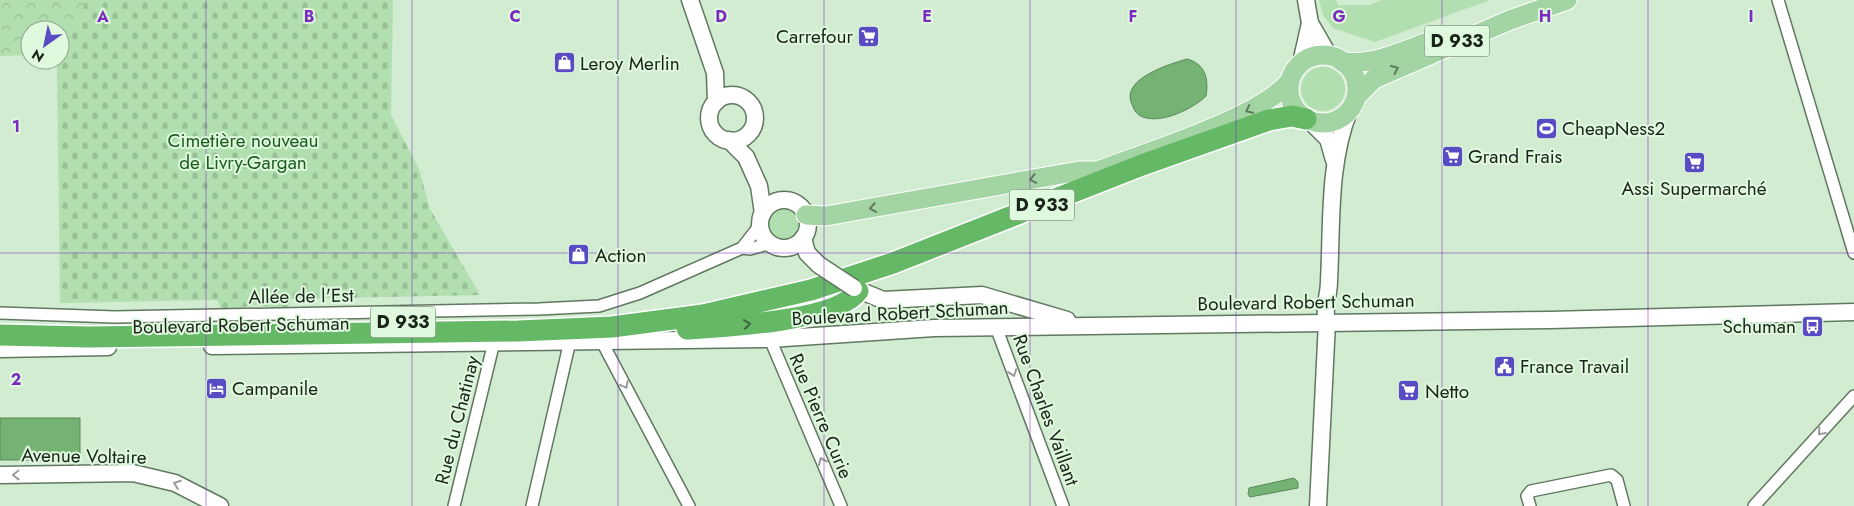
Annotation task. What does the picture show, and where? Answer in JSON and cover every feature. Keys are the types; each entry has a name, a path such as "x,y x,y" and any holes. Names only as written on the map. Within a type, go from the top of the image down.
{"highway":[{"name":"D 933","path":"0,335 88,337 518,332 607,334 703,315 811,290 893,263 1222,136 1269,120 1292,116 1308,120"},
{"name":"D 933","path":"0,325 89,327 507,321 611,316 700,305 802,282 882,257 1098,171"},
{"path":"607,334 720,327 832,310 854,298 856,290"}],"main road":[{"name":"D 933","path":"1336,59 1354,63 1372,60 1430,41 1534,0"},
{"name":"D 933","path":"1352,104 1374,78 1510,20 1567,0"},
{"path":"1310,58 1336,59 1354,77 1352,104 1331,123 1308,120 1292,104 1289,82 1294,71 1301,63 1310,58"},
{"name":"D 933","path":"1098,171 1217,125 1266,102 1281,92 1289,82"},
{"path":"806,215 826,216 1079,171 1098,171"}],"street":[{"path":"690,0 715,73 716,102 710,114 711,126 720,137 729,140 740,139 748,135"},
{"path":"1301,63 1310,23 1306,0"},
{"path":"1778,0 1854,253"},
{"path":"1310,23 1336,59"},
{"path":"715,73 734,95 749,102 754,112 754,123 748,135 746,157"},
{"path":"716,102 727,96 734,95"},
{"path":"1318,506 1327,322 1334,311 1335,299 1329,286 1334,160 1352,104"},
{"path":"1308,120 1328,140 1334,160"},
{"path":"729,140 746,157 759,186 764,236 806,261 816,263"},
{"path":"759,186 779,200 796,203 806,215 807,230 803,238 794,246 777,245"},
{"path":"761,219 769,205 779,200"},
{"name":"Allée de l'Est","path":"742,248 761,219"},
{"path":"803,238 805,250 816,263 856,290 883,300"},
{"name":"Allée de l'Est","path":"0,313 115,318 576,308 598,306 640,293 742,248 750,249 777,245"},
{"path":"832,310 883,300 982,295 1084,325"},
{"path":"1003,300 1011,313 1003,327"},
{"name":"Boulevard Robert Schuman","path":"1807,317 1854,312"},
{"name":"Boulevard Robert Schuman","path":"1807,317 1854,322"},
{"name":"Boulevard Robert Schuman","path":"0,349 570,341 607,334 770,340 934,328 1084,325 1854,318"},
{"name":"Rue Charles Vaillant","path":"1003,327 1063,506"},
{"path":"607,334 689,506"},
{"name":"Rue Pierre Curie","path":"770,340 841,506"},
{"path":"532,506 570,341"},
{"name":"Rue du Chatinay","path":"454,506 494,342"},
{"path":"1754,506 1854,396"},
{"name":"Avenue Voltaire","path":"0,475 133,473 175,482 220,506"},
{"path":"1530,506 1526,496 1531,491 1611,475 1617,480 1624,506"}],"green space":[{"path":"0,0 182,0 94,55 70,55 70,20 20,20 20,55 0,56"},
{"name":"Cimetière nouveau de Livry-Gargan","path":"87,0 393,0 391,115 419,169 430,209 480,295 292,299 287,309 256,305 221,310 217,300 60,303 57,70 70,70 70,35"},
{"path":"1319,0 1336,0 1338,5 1369,5 1382,0 1490,0 1375,42 1333,28 1323,15"},
{"path":"1327,67 1339,73 1344,80 1344,98 1339,105 1332,110 1319,111 1311,108 1304,101 1301,85 1304,77 1311,70"},
{"path":"783,205 790,206 795,210 799,215 799,229 795,234 790,238 783,239 776,238 771,234 767,229 766,222 767,215 771,210 776,206"}],"shaded area":[{"path":"1187,59 1202,68 1207,83 1206,96 1193,106 1167,117 1150,119 1138,114 1131,102 1130,93 1134,86 1150,73"},
{"path":"0,418 80,418 80,460 0,460"},
{"path":"1294,478 1298,482 1298,488 1250,497 1248,494 1249,488"}],"place":[{"name":"Carrefour","path":"869,36"},
{"name":"Leroy Merlin","path":"564,63"},
{"name":"CheapNess2","path":"1546,128"},
{"name":"Grand Frais","path":"1452,156"},
{"name":"Assi Supermarché","path":"1694,162"},
{"name":"Action","path":"579,255"},
{"name":"Schuman","path":"1812,326"},
{"name":"France Travail","path":"1504,366"},
{"name":"Campanile","path":"216,388"},
{"name":"Netto","path":"1409,391"}]}
